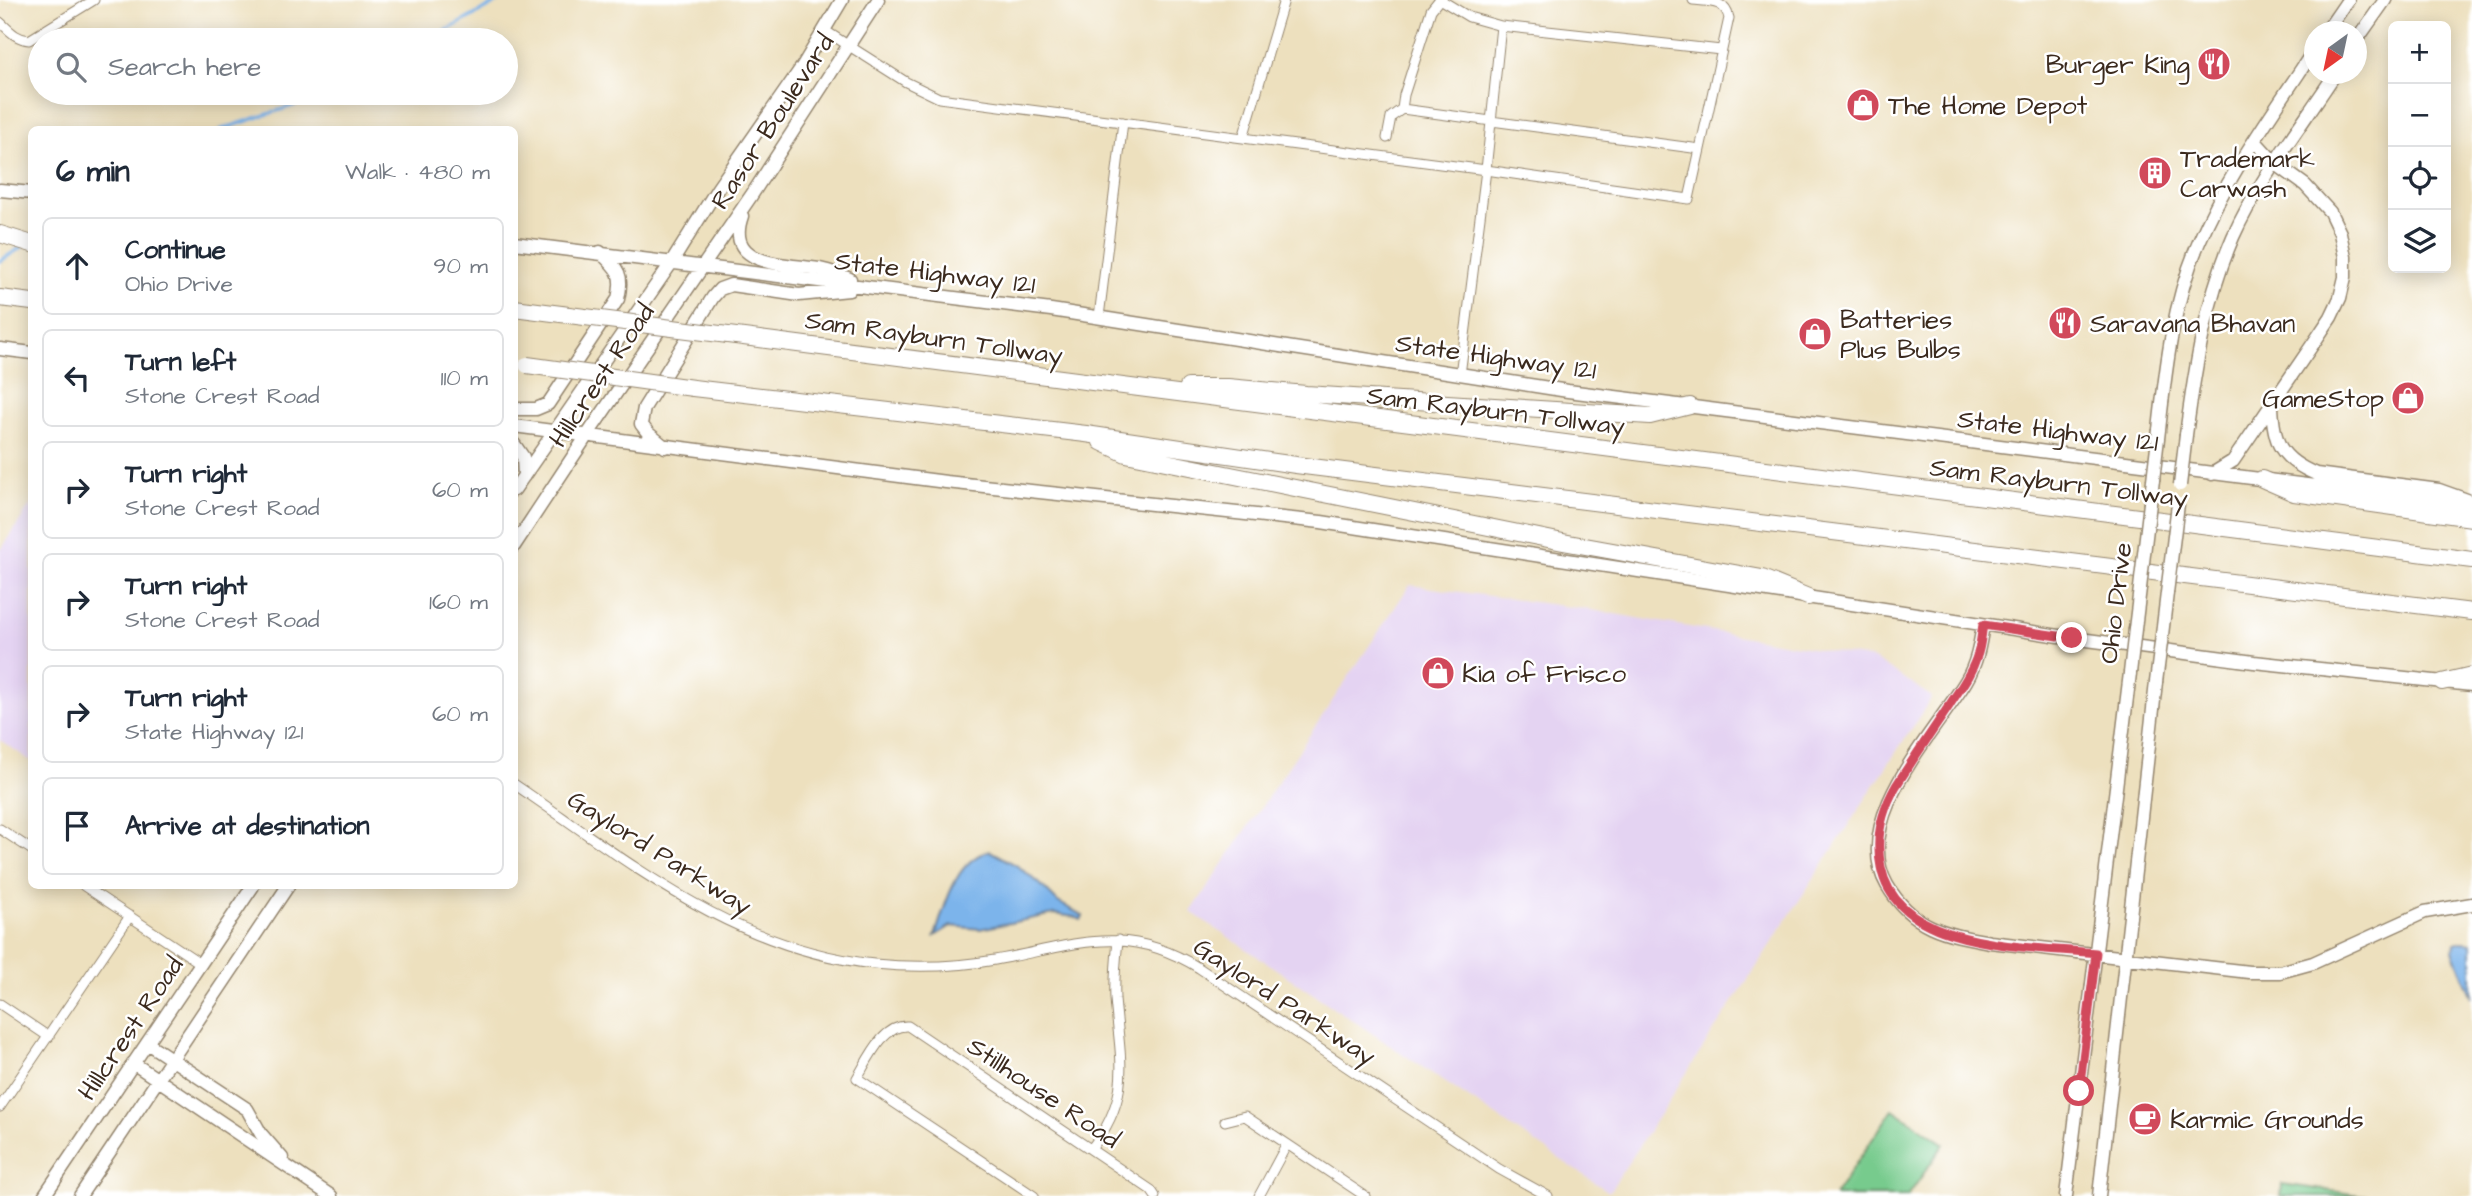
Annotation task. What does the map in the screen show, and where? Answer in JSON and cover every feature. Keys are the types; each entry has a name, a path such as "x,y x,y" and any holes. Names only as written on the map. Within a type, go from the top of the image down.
{"highway":[{"path":"0,234 28,244"},
{"path":"0,242 28,245"},
{"path":"0,298 28,302"},
{"path":"0,304 28,302"},
{"name":"Sam Rayburn Tollway","path":"518,309 2472,560"},
{"path":"521,364 2472,612"},
{"path":"1136,389 1228,387 1650,416 1690,406"},
{"path":"1086,434 1126,454 1563,542 1762,578 1808,597"},
{"path":"2262,479 2294,493 2472,518"},
{"path":"2442,682 2472,675"}],"main road":[{"name":"Rasor Boulevard","path":"672,262 718,188 802,67 842,0"},
{"name":"Rasor Boulevard","path":"703,266 749,200 878,0"},
{"path":"2333,21 2347,0"},
{"path":"2367,26 2385,0"},
{"name":"Ohio Drive","path":"2066,1196 2169,344 2183,287 2211,216 2251,147 2304,67"},
{"name":"Ohio Drive","path":"2099,1196 2156,682 2196,362 2213,295 2233,238 2276,164 2328,84"},
{"path":"2211,474 2233,461 2272,404 2331,317 2340,298 2345,277 2345,257 2340,233 2330,212 2305,185 2251,147"},
{"path":"0,190 28,193"},
{"path":"749,200 738,229 744,248 753,256 764,262 825,270 874,287"},
{"name":"State Highway 121","path":"518,243 1099,317 1460,374 1690,406 2211,474 2472,504"},
{"path":"518,409 536,409 548,404 618,299 622,284 618,268 600,252"},
{"name":"Hillcrest Road","path":"518,485 672,262"},
{"name":"Hillcrest Road","path":"518,540 703,266"},
{"path":"666,447 641,424 644,408 720,289 731,285 799,295 874,287"},
{"path":"0,349 28,353"},
{"path":"2272,404 2277,442 2284,454 2299,467 2316,474 2439,490 2472,504"},
{"path":"518,426 946,482 1321,522 1983,625 2241,660 2472,685"},
{"path":"518,450 523,457 524,477"},
{"path":"1983,625 1978,654 1967,679 1895,788 1882,815 1877,848 1883,878 1896,901 1920,923 1948,934 1990,942 2249,972 2280,972 2324,960 2425,912 2472,904"},
{"name":"Hillcrest Road","path":"44,1196 251,889"},
{"name":"Hillcrest Road","path":"80,1196 286,889"},
{"path":"147,1043 247,1109 261,1134 297,1173"},
{"path":"134,1063 331,1196"}],"street":[{"path":"50,28 94,0"},
{"path":"1243,138 1284,0"},
{"path":"1402,109 1431,10 1440,0 1469,17 1501,26 1721,50"},
{"path":"824,30 906,82 939,98 1689,199 1729,18 1727,9 1721,3 1693,0"},
{"path":"0,22 21,39 28,38"},
{"path":"1460,374 1492,123 1501,26"},
{"path":"1387,138 1391,117 1402,109 1700,149"},
{"path":"1099,317 1123,122"},
{"name":"Gaylord Parkway","path":"518,787 696,906 748,932 810,953 874,964 932,966 985,961 1075,942 1118,940 1158,947 1189,961 1499,1169 1548,1196"},
{"path":"0,829 28,847"},
{"path":"89,889 200,963"},
{"path":"0,1107 130,916"},
{"path":"1091,1149 1111,1118 1121,1081 1122,1053 1115,987 1118,940"},
{"path":"0,1004 49,1037"},
{"name":"Stillhouse Road","path":"1034,1196 857,1078 887,1034 897,1027 908,1026 1151,1190 1155,1196"},
{"path":"1225,1121 1245,1116 1366,1196"},
{"path":"1259,1196 1287,1144"}],"shaded area":[{"path":"28,509 28,759 0,740 0,551"},
{"path":"1410,585 1591,610 1874,659 1932,697 1609,1192 1191,912"}],"green space":[{"path":"1893,1109 1944,1144 1908,1196 1834,1196"},
{"path":"2282,1184 2367,1196 2281,1196"}],"water":[{"path":"990,851 1016,865 1058,902 1083,916 1081,920 1054,914 980,929 951,926 935,936 953,885 960,874 968,863"},
{"path":"2472,943 2472,997 2453,951 2454,944"}],"waterway":[{"path":"451,28 502,0"},
{"path":"232,126 295,105"},
{"path":"0,261 22,247"}],"place":[{"name":"Burger King","path":"2214,64"},
{"name":"The Home Depot","path":"1863,105"},
{"name":"Trademark Carwash","path":"2155,173"},
{"name":"Saravana Bhavan","path":"2065,323"},
{"name":"Batteries Plus Bulbs","path":"1815,334"},
{"name":"GameStop","path":"2408,398"},
{"name":"Kia of Frisco","path":"1438,673"},
{"name":"Karmic Grounds","path":"2145,1119"}],"route":[{"path":"2072,638 1983,625 1978,654 1967,679 1895,788 1882,815 1877,848 1883,878 1896,901 1920,923 1948,934 1990,942 2096,953 2079,1091"}]}
